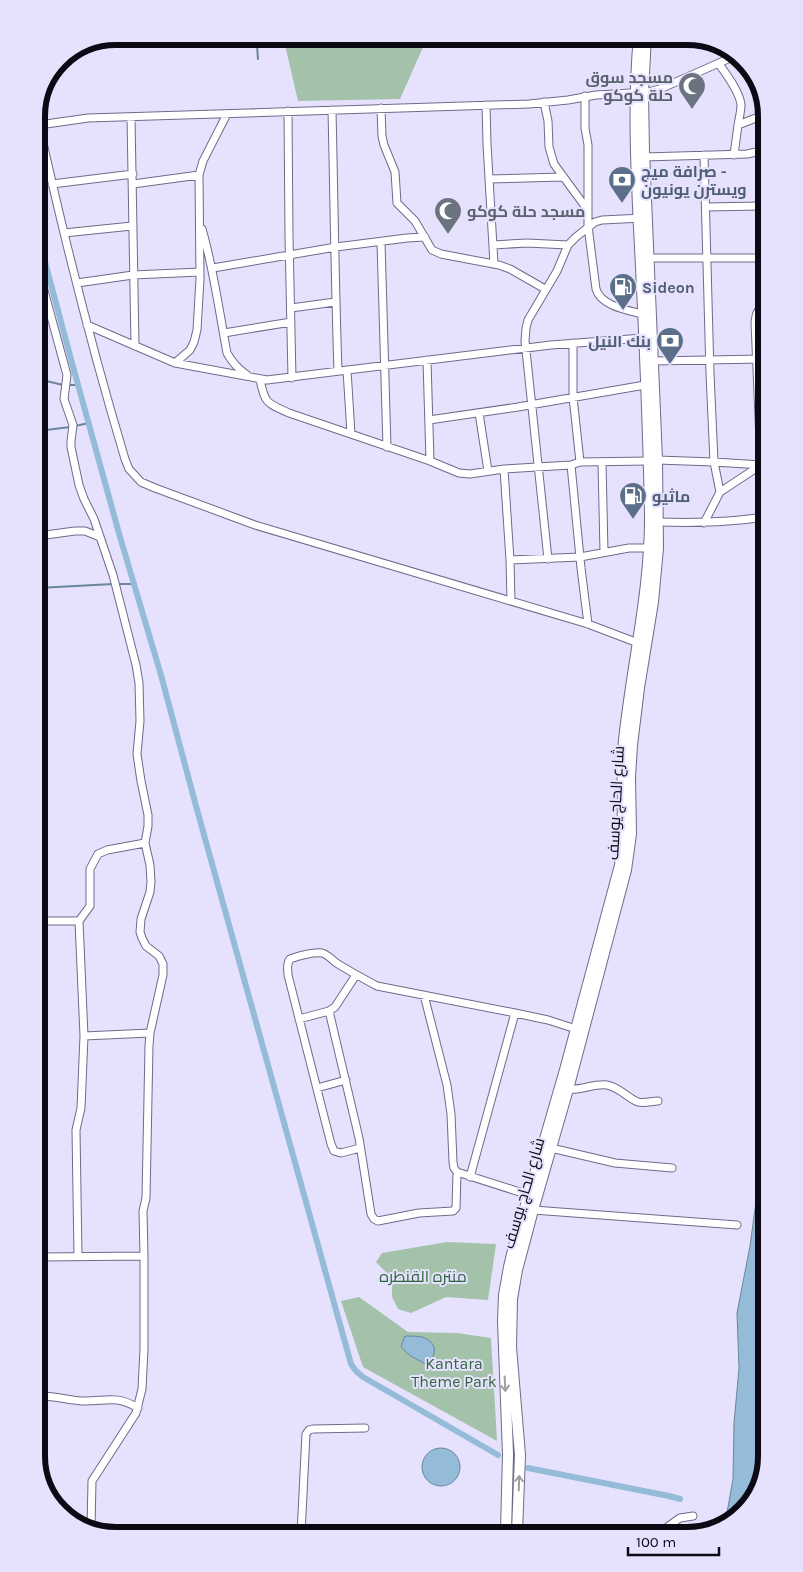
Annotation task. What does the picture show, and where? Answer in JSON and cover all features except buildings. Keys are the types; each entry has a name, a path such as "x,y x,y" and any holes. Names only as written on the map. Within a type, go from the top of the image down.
{"main road":[{"path":"638,45 640,93"},
{"path":"640,93 645,45"},
{"name":"شارع الحاج يوسف","path":"517,1527 520,1455 511,1347 512,1299 532,1210 568,1090 623,884 631,834 630,777 635,716 656,577 658,522 645,385 642,314 644,157 640,93"},
{"name":"شارع الحاج يوسف","path":"506,1527 508,1454 503,1305 509,1267 620,865 623,832 622,777 624,744 648,575 653,461 653,361 648,258 643,218 640,93"}],"street":[{"path":"45,121 88,118 544,102 596,94 640,93 660,89 729,59"},
{"path":"720,64 733,84 741,105 734,155"},
{"path":"585,96 585,128 588,145 588,226 597,295 609,304 642,314"},
{"path":"544,102 548,122 549,147 554,164 588,210"},
{"path":"486,105 494,264"},
{"path":"381,108 382,136 395,172 397,203 415,221 435,252 510,269 545,290"},
{"path":"332,110 338,371"},
{"path":"288,111 292,378"},
{"path":"175,363 184,356 194,342 197,330 200,272 199,175 202,161 227,114"},
{"path":"131,117 135,346"},
{"path":"738,125 758,117"},
{"path":"644,157 734,155 758,152"},
{"path":"45,153 94,356 125,459 129,469 141,482 255,525 588,624 638,643"},
{"path":"704,155 711,416 714,462 720,492"},
{"path":"52,184 133,174"},
{"path":"133,184 199,175"},
{"path":"489,179 563,177"},
{"path":"706,207 758,206"},
{"path":"548,559 525,341 526,328 568,246 588,226 602,220 643,218"},
{"path":"200,221 213,268 227,353 238,368 258,380 267,402 289,413 430,461 459,473 470,474 504,469 571,465 580,462 653,461 758,465"},
{"path":"64,233 132,226"},
{"path":"213,268 336,247 407,238 425,238"},
{"path":"381,242 387,447"},
{"path":"492,245 527,243 568,246"},
{"path":"648,258 758,258"},
{"path":"77,283 133,275 200,272"},
{"path":"45,294 67,375 64,399 73,425 71,447 79,485 113,576 137,674 140,708 138,763 148,815 145,843 150,865 151,882 150,892 141,919 140,932 146,946 159,956 163,964 163,975 150,1033 146,1198 143,1211 143,1373 136,1413 92,1481 91,1522"},
{"path":"291,308 335,302"},
{"path":"758,310 756,315 758,344"},
{"path":"224,333 292,322"},
{"path":"87,325 175,363 227,372 258,380 292,378 527,348 643,338"},
{"path":"573,343 573,397 580,462"},
{"path":"653,361 758,359"},
{"path":"427,360 430,461"},
{"path":"347,370 351,434"},
{"path":"429,420 645,385"},
{"path":"479,413 488,471"},
{"path":"602,463 604,552"},
{"path":"571,465 588,624"},
{"path":"704,523 720,492 758,468"},
{"path":"504,469 511,601"},
{"path":"658,522 704,523 758,518"},
{"path":"45,535 85,531 100,537"},
{"path":"510,560 580,557 629,548 650,548"},
{"path":"78,1256 76,1130 80,1108 84,1036 79,920 90,906 90,869 98,854 107,850 145,843"},
{"path":"45,921 79,920"},
{"path":"360,1148 341,1153 334,1151 331,1144 288,975 287,967 290,959 322,953 377,986 548,1020 576,1029"},
{"path":"299,1019 330,1011 343,996 356,975"},
{"path":"330,1011 360,1148 371,1214 374,1219 378,1221 419,1213 453,1211 456,1208 457,1172 454,1162 451,1114 447,1085 424,995"},
{"path":"470,1177 515,1013"},
{"path":"84,1036 150,1033"},
{"path":"316,1088 346,1080"},
{"path":"568,1090 606,1085 636,1102 658,1101"},
{"path":"551,1148 615,1162 672,1168"},
{"path":"457,1172 529,1195"},
{"path":"532,1210 737,1224"},
{"path":"45,1257 144,1256"},
{"path":"45,1396 79,1401 117,1399 128,1402 138,1408"},
{"path":"300,1527 306,1434 309,1430 313,1429 365,1428"},
{"path":"667,1527 680,1518 693,1516"}],"green space":[{"path":"285,45 424,45 400,99 298,101"},
{"name":"منتره القنطره","path":"447,1242 496,1244 488,1300 446,1297 411,1313 398,1309 392,1297 392,1278 376,1262 382,1253"},
{"name":"Kantara Theme Park","path":"359,1297 408,1332 457,1333 491,1338 497,1441 363,1367 341,1301"}],"water":[{"path":"758,1187 758,1456 751,1487 740,1503 727,1514 733,1479 734,1423 739,1368 737,1313 750,1246"},
{"path":"405,1336 422,1337 431,1342 434,1353 427,1365 404,1350 401,1346"},
{"path":"441,1448 455,1453 460,1467 455,1481 441,1486 427,1481 422,1467 427,1453"}],"waterway":[{"path":"257,45 258,59"},
{"path":"45,262 351,1364 363,1377 498,1455"},
{"path":"45,381 63,385"},
{"path":"68,385 78,385"},
{"path":"75,426 89,423"},
{"path":"45,430 70,427"},
{"path":"45,588 113,584"},
{"path":"118,584 135,584"},
{"path":"528,1468 680,1499"}],"place":[{"name":"مسجد سوق حلة كوكو","path":"692,110"},
{"name":"صرافة ميج - ويسترن يونيون","path":"622,204"},
{"name":"مسجد حلة كوكو","path":"448,235"},
{"name":"Sideon","path":"623,311"},
{"name":"بنك النيل","path":"670,365"},
{"name":"ماثيو","path":"633,520"}]}
